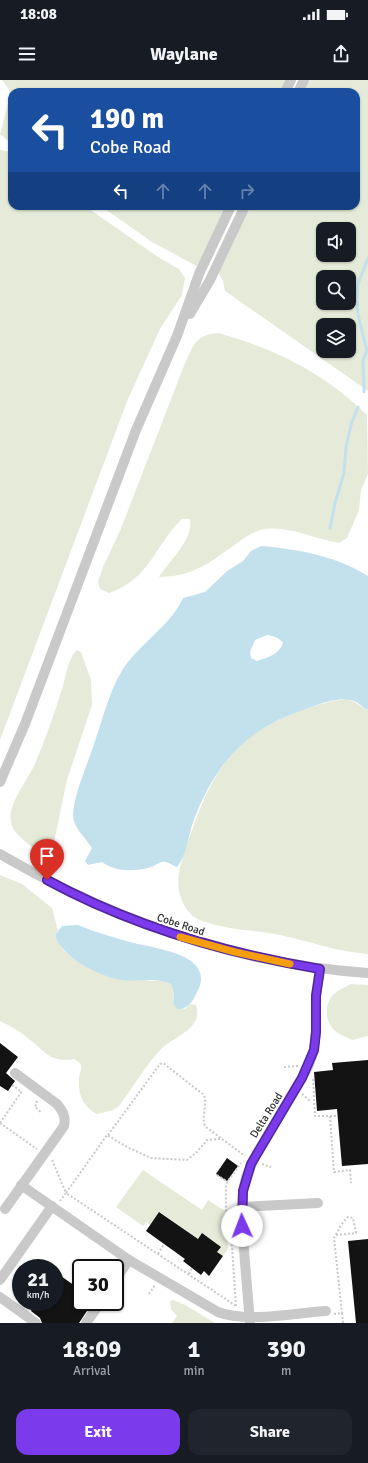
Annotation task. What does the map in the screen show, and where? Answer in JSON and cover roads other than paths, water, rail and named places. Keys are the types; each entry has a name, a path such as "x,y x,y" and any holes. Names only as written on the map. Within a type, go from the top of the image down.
{"street":[{"path":"0,782 25,724 134,437 177,336 205,263 230,210"},
{"path":"177,336 216,268 242,210"},
{"path":"205,263 216,268"},
{"name":"Cobe Road","path":"0,854 61,888 143,924 192,940 270,961 320,969 368,973"},
{"name":"Delta Road","path":"250,1320 241,1207 243,1191 251,1164 301,1081 312,1056 316,1032 316,996 320,969"},
{"path":"5,1209 64,1126 65,1120 62,1110 57,1104 15,1073"},
{"path":"21,1185 129,1260 206,1306 227,1316 250,1320 326,1310"},
{"path":"241,1207 318,1203"},
{"path":"0,1280 53,1207"},
{"path":"124,1267 129,1260"},
{"path":"0,1297 36,1323"},
{"path":"86,1323 95,1311"}],"water":[{"path":"261,546 289,549 343,563 368,576 368,710 350,700 342,699 326,702 276,721 244,742 231,755 210,785 193,822 183,857 177,867 163,862 138,870 113,868 102,862 88,865 85,861 92,848 75,824 73,814 74,806 108,702 117,680 128,662 172,616 183,598 205,592 227,571 243,561 251,551","holes":["267,635 274,637 283,643 279,650 273,655 257,661 251,658 250,652 255,640"]},
{"path":"78,925 130,942 159,948 180,955 189,960 196,966 200,973 201,979 199,988 192,1002 186,1007 177,1009 173,1004 174,994 171,984 147,980 122,980 103,975 82,965 65,951 55,935 62,926"}],"waterway":[{"path":"364,392 363,360 367,351 358,315 357,297 358,284 368,258"},
{"path":"330,528 335,503 344,473 346,447 351,425 358,407"}]}
